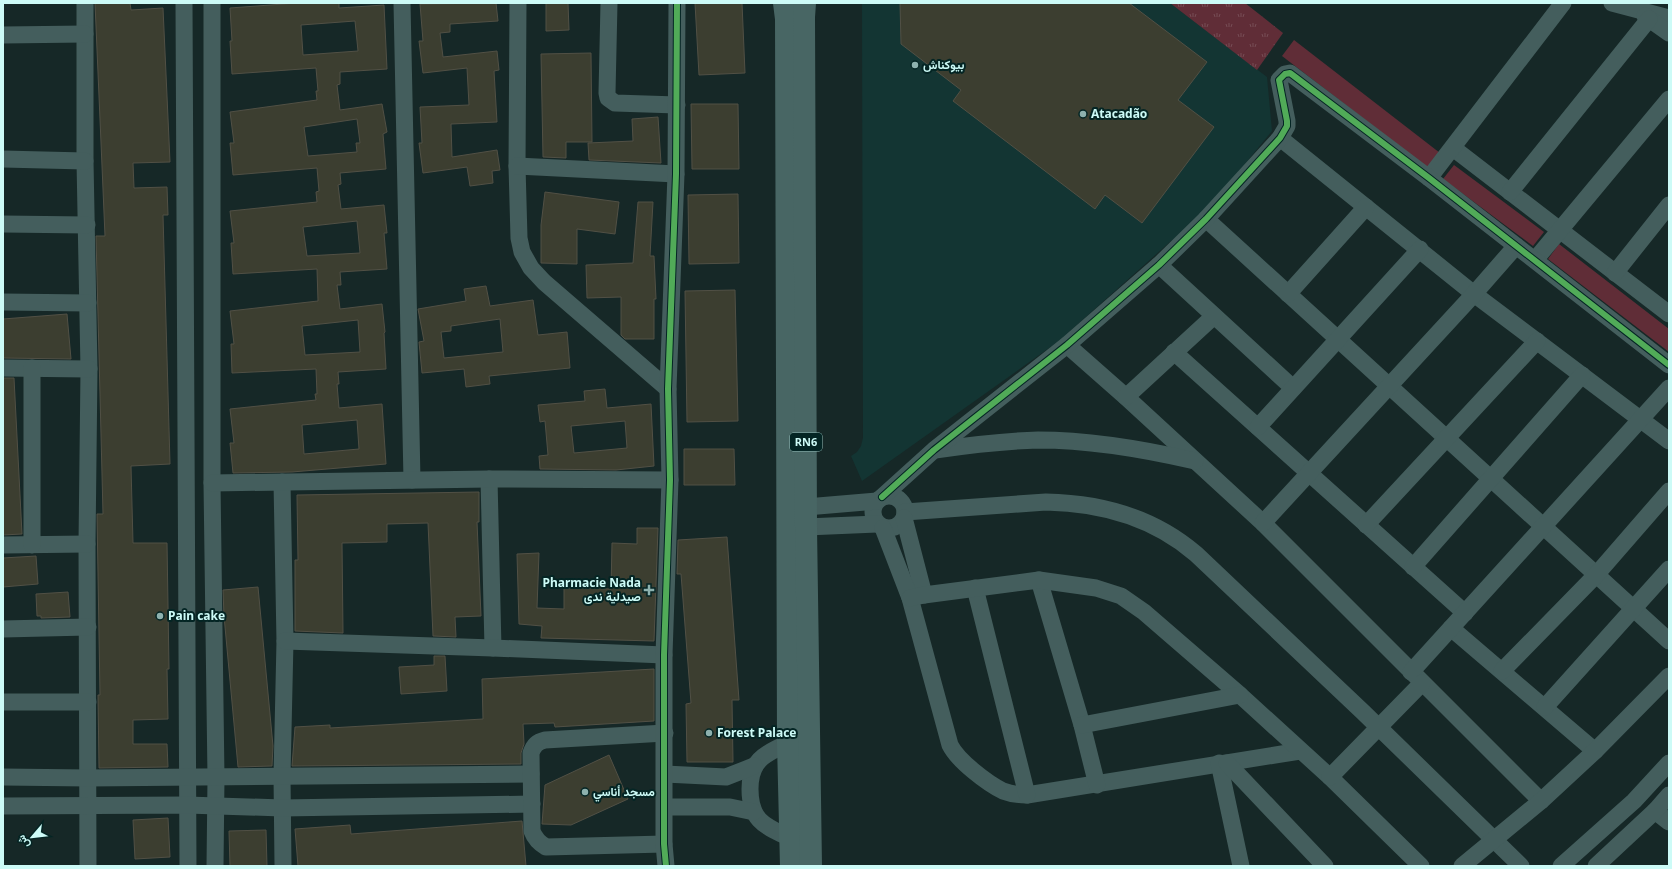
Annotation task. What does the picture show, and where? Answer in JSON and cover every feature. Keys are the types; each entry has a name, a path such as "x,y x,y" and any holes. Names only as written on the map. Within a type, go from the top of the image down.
{"highway":[{"name":"RN6","path":"784,3 786,19 788,743 791,866"},
{"name":"RN6","path":"805,3 806,517 811,866"}],"street":[{"path":"85,3 85,161 89,369 87,544 88,866"},
{"path":"184,3 188,866"},
{"path":"212,3 212,483 216,778 215,866"},
{"path":"402,3 412,480"},
{"path":"518,3 518,238 522,252 531,268 544,282 668,389"},
{"path":"609,3 608,98 615,103 676,105"},
{"path":"666,866 664,844 664,655 670,480 668,389 676,174 677,3"},
{"path":"1429,178 1563,3"},
{"path":"1612,3 1669,18"},
{"path":"1510,192 1645,11"},
{"path":"1645,11 1669,33"},
{"path":"3,35 85,34"},
{"path":"917,596 872,512 880,499 934,450 1067,345 1159,265 1206,219 1280,138 1287,126 1279,80 1285,74 1290,74 1429,178 1669,365"},
{"path":"1535,260 1669,99"},
{"path":"1280,138 1420,249 1474,294 1669,441"},
{"path":"1452,148 1668,312"},
{"path":"3,159 85,161"},
{"path":"517,166 676,174"},
{"path":"1615,273 1669,205"},
{"path":"1288,294 1366,207"},
{"path":"1206,219 1446,440 1669,641"},
{"path":"3,224 87,224"},
{"path":"1263,523 1474,294 1516,246"},
{"path":"1258,427 1420,249"},
{"path":"1159,265 1293,388"},
{"path":"3,302 88,303"},
{"path":"1126,397 1214,316"},
{"path":"1366,525 1536,341"},
{"path":"1067,345 1263,523 1541,801"},
{"path":"1174,352 1465,613"},
{"path":"3,368 89,369"},
{"path":"32,368 32,545"},
{"path":"1414,567 1582,375"},
{"path":"1330,777 1378,726 1416,677 1451,628 1669,388"},
{"path":"934,450 986,443 1054,441 1091,442 1144,449 1195,461"},
{"path":"212,483 412,480 670,480"},
{"path":"489,480 493,648"},
{"path":"282,482 284,642 282,776 283,866"},
{"path":"1502,671 1596,575 1669,492"},
{"path":"806,517 880,499 895,497 904,506 917,596 946,736 954,753 965,764 1003,791 1017,795 1028,795 1300,751"},
{"path":"905,515 1046,502 1064,502 1117,511 1150,524 1181,542 1196,554 1378,726 1521,866"},
{"path":"806,517 880,526 889,529 901,524 905,515"},
{"path":"3,545 87,544"},
{"path":"1545,707 1669,569"},
{"path":"917,596 1039,580 1096,588 1121,596 1144,612 1240,695 1330,777 1421,866"},
{"path":"1039,580 1082,725 1097,785"},
{"path":"975,588 1028,795"},
{"path":"3,629 88,627"},
{"path":"1451,628 1595,751"},
{"path":"284,642 664,655"},
{"path":"1462,866 1541,801 1595,751 1669,676"},
{"path":"1082,725 1240,695"},
{"path":"3,702 88,702"},
{"path":"664,733 538,742 534,746 531,753 532,831 535,839 540,844 546,847 664,844"},
{"path":"665,774 726,777 754,766 767,753 788,743"},
{"path":"1561,866 1634,801 1669,762"},
{"path":"1223,763 1241,866"},
{"path":"1223,763 1325,866"},
{"path":"754,766 750,779 750,802 754,812 759,819 769,827 790,838"},
{"path":"3,777 216,778 532,774"},
{"path":"1596,866 1655,811 1669,795"},
{"path":"3,806 187,805 282,808 532,804"},
{"path":"665,807 730,807 754,812"},
{"path":"1655,811 1669,822"}],"shaded area":[{"path":"862,3 1170,3 1267,77 1272,131 1204,214 1171,241 1059,341 862,481 851,456 857,452 861,446 863,438"}],"green space":[{"path":"1170,3 1245,3 1283,33 1257,70"},
{"path":"1294,40 1440,153 1428,168 1282,56"},
{"path":"1454,165 1544,232 1533,246 1443,179"},
{"path":"1559,244 1669,329 1669,352 1548,259"}],"building":[{"path":"95,3 130,3 131,10 163,8 170,162 133,163 134,188 167,187 168,215 163,215 170,464 131,466 133,543 167,543 169,669 167,669 168,719 133,720 133,744 167,744 168,767 99,768 98,695 100,695 97,514 103,514 96,236 105,236"},
{"path":"297,3 339,3 339,8 384,5 387,69 340,72 340,84 337,85 340,110 382,104 387,132 383,134 386,169 340,173 341,184 338,185 341,209 384,205 387,233 384,233 387,269 340,272 341,285 337,285 340,309 382,304 385,332 386,369 338,372 339,384 337,384 339,408 382,404 386,464 292,472 233,473 230,443 234,443 230,409 316,400 315,394 317,394 316,369 232,373 231,344 234,344 230,311 318,301 317,269 233,274 231,243 234,243 230,211 317,202 316,192 319,191 317,168 233,175 230,143 234,143 230,112 317,100 316,91 318,91 316,68 232,74 230,8","holes":["355,21 358,51 303,55 301,25","357,119 360,143 356,143 357,152 308,156 304,127","357,221 360,253 307,256 303,227","358,320 360,352 305,355 302,326","357,420 359,449 304,454 302,425"]},
{"path":"496,3 498,21 450,24 450,32 440,33 443,57 497,51 499,70 494,71 497,122 451,124 452,157 497,150 500,170 492,171 493,183 470,186 467,167 423,173 419,143 422,143 420,107 469,105 467,68 423,73 419,41 423,41 420,4"},
{"path":"546,3 568,3 569,30 546,31"},
{"path":"695,3 742,3 745,73 699,75"},
{"name":"Atacadão","path":"900,3 1129,3 1207,62 1178,100 1214,127 1142,223 1105,195 1095,209 953,101 961,90 901,44"},
{"path":"591,53 592,142 566,142 566,158 543,157 541,54"},
{"path":"691,104 738,104 739,169 692,169"},
{"path":"658,117 661,163 589,160 588,143 633,141 632,119"},
{"path":"545,192 619,202 615,234 577,229 577,264 541,263 541,225"},
{"path":"738,194 739,263 689,264 688,195"},
{"path":"638,202 653,202 650,256 654,256 656,299 654,299 654,339 625,339 621,335 621,297 587,298 586,265 633,263"},
{"path":"486,286 490,306 533,300 538,335 567,332 570,368 489,376 490,384 466,387 464,369 422,373 419,342 424,341 418,309 466,301 464,289","holes":["500,319 503,352 444,358 441,332 451,331 451,326"]},
{"path":"735,290 738,421 687,422 685,291"},
{"path":"67,314 71,359 3,358 3,319"},
{"path":"3,378 14,378 22,534 3,535"},
{"path":"605,389 607,408 651,404 654,466 616,470 540,469 539,456 548,455 545,421 540,422 538,405 585,401 584,391","holes":["625,421 627,448 574,453 571,426"]},
{"path":"684,449 734,449 735,485 684,485"},
{"path":"479,492 479,522 477,522 481,616 455,617 456,637 433,636 428,523 387,524 387,542 342,543 343,633 295,631 295,560 298,560 297,495"},
{"path":"637,528 658,528 654,641 541,638 542,626 519,624 517,554 539,553 537,608 564,609 564,588 611,589 612,543 637,544"},
{"path":"727,537 739,700 732,700 733,762 687,762 686,704 691,703 681,574 677,574 678,540"},
{"path":"36,556 38,584 3,587 3,558"},
{"path":"258,587 273,746 272,766 238,767 223,590"},
{"path":"68,592 70,617 41,618 41,616 37,616 36,594"},
{"path":"434,656 445,656 447,691 401,694 399,667 434,665"},
{"path":"654,669 654,721 555,727 554,723 523,724 524,744 521,753 521,764 292,766 295,727 330,725 330,728 483,719 482,679"},
{"name":"مسجد أناسي","path":"609,755 628,799 571,825 542,824 545,785"},
{"path":"168,818 170,857 135,859 133,820"},
{"path":"522,821 526,866 298,866 295,829 350,825 351,834"},
{"path":"266,830 267,866 230,866 229,831"}],"cycle path":[{"path":"666,866 664,844 664,655 670,480 668,389 676,174 677,3"},
{"path":"882,497 934,450 1067,345 1159,265 1206,219 1280,138 1287,126 1279,80 1285,74 1290,73 1429,178 1669,365"}],"place":[{"name":"بيوكناش","path":"915,65"},
{"name":"Atacadão","path":"1083,114"},
{"name":"Pharmacie Nada صيدلية ندى","path":"649,590"},
{"name":"Pain cake","path":"160,616"},
{"name":"Forest Palace","path":"709,733"},
{"name":"مسجد أناسي","path":"585,792"}]}
